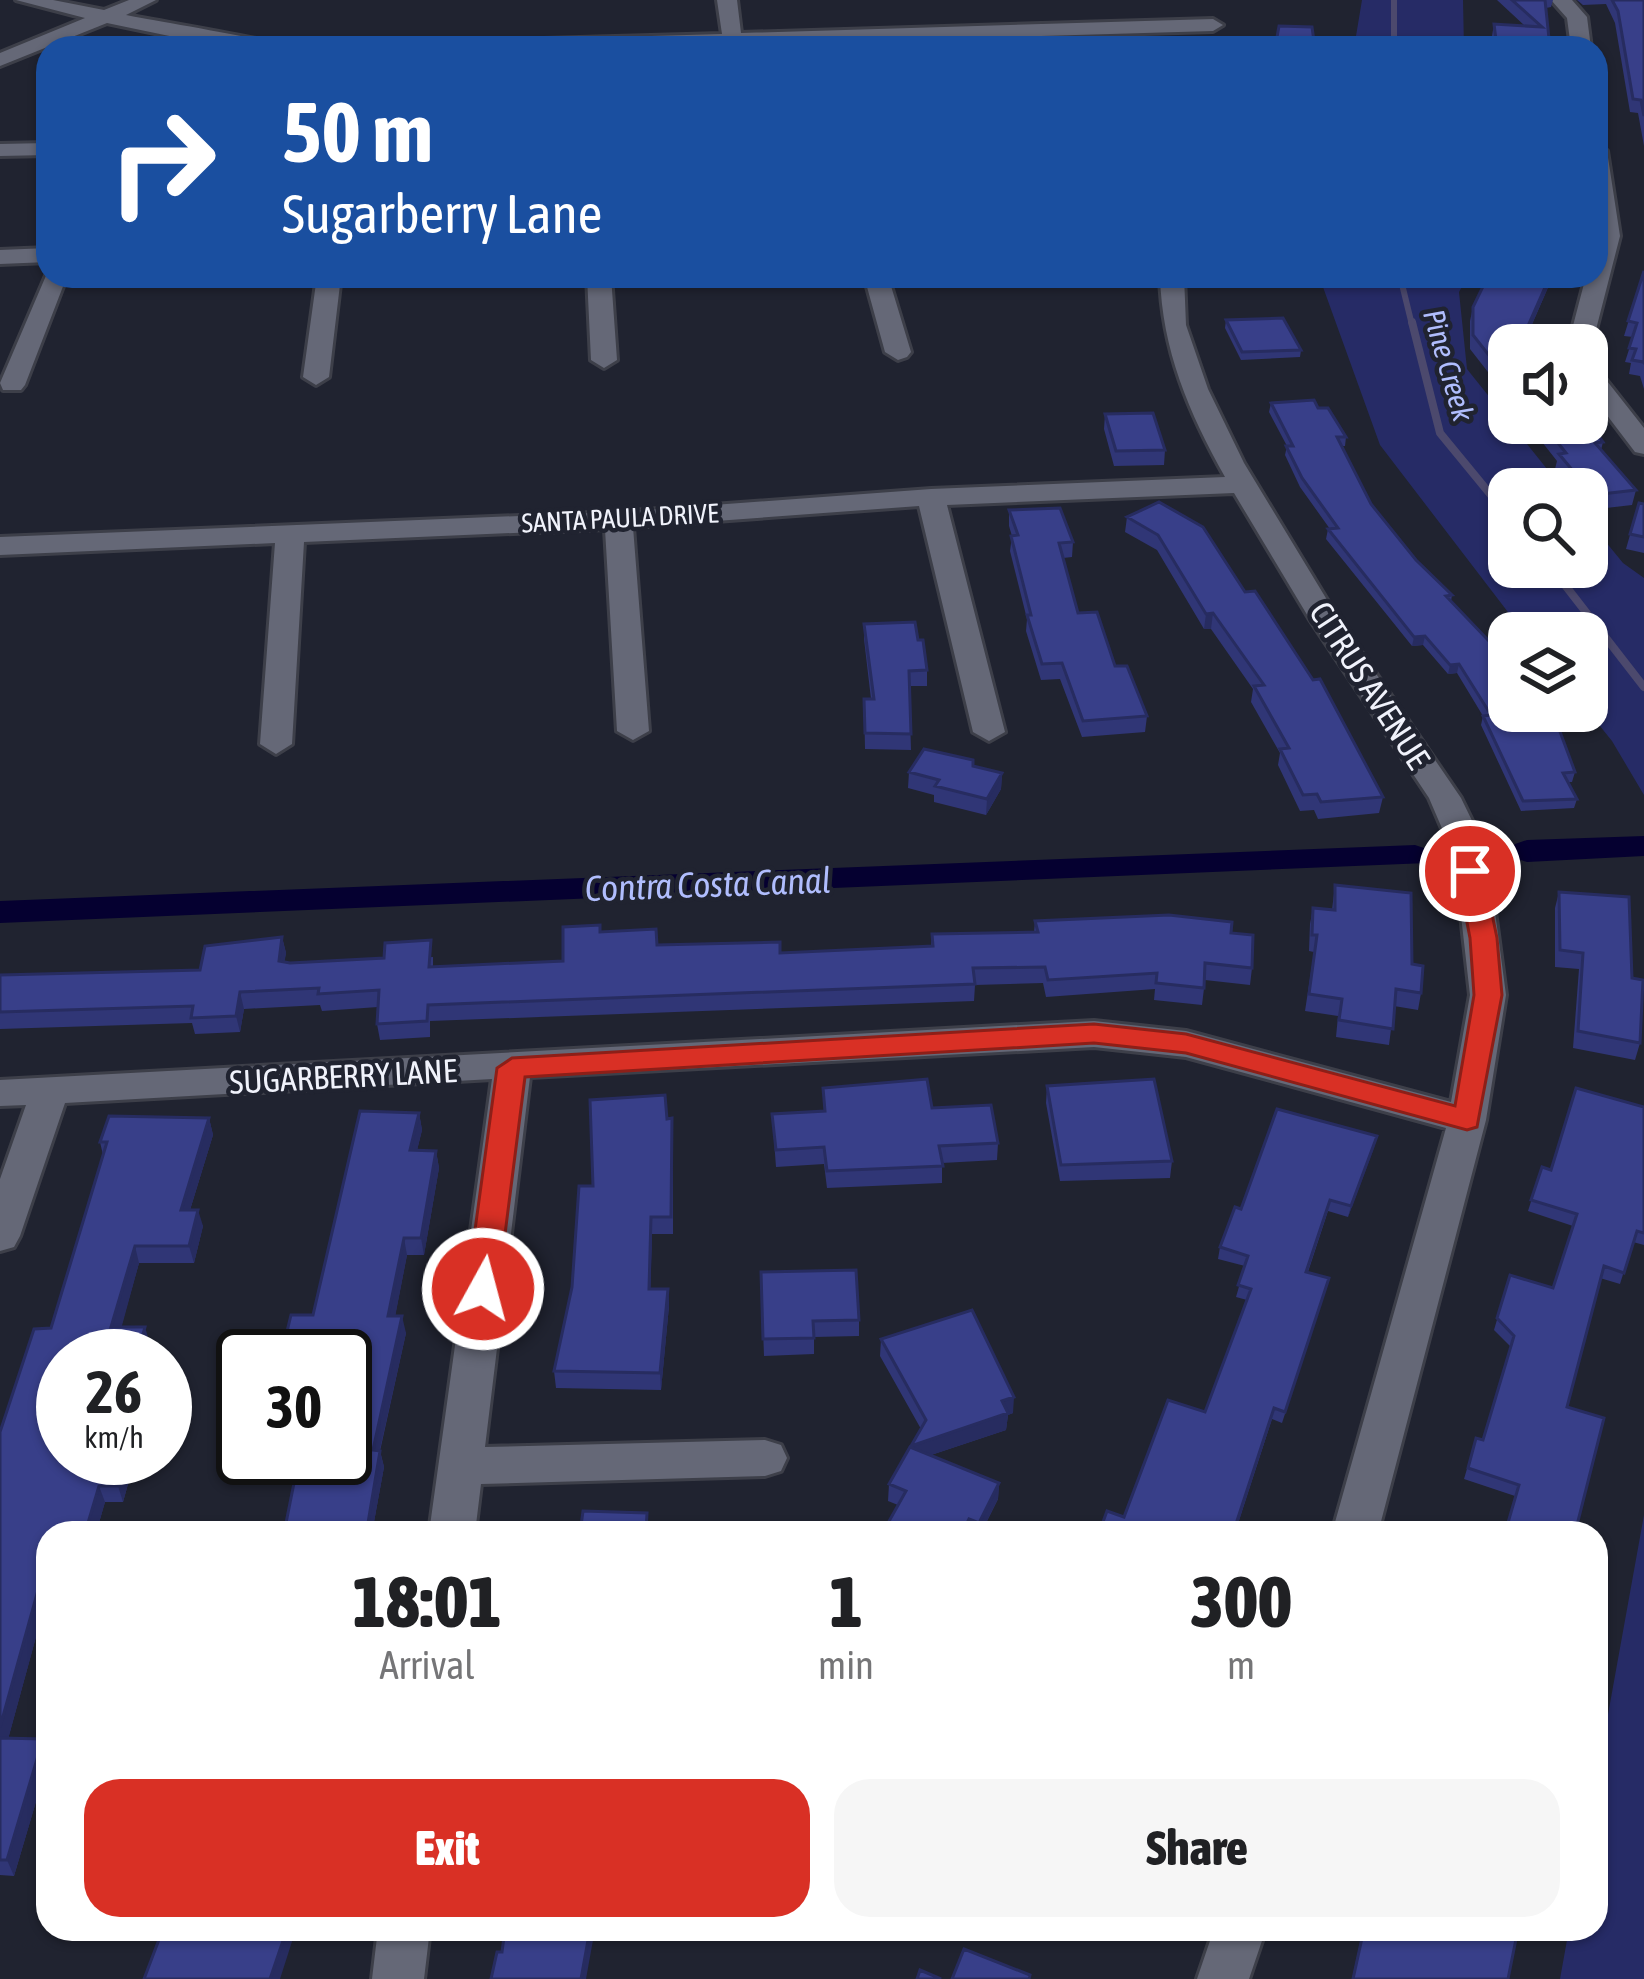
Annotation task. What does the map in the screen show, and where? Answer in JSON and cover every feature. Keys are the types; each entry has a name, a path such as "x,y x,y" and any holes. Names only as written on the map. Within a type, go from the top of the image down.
{"street":[{"path":"26,0 194,36"},
{"path":"58,36 146,0"},
{"path":"727,0 732,36 1213,25"},
{"path":"1202,0 1214,36"},
{"path":"1561,0 1577,16 1580,36"},
{"path":"0,60 36,45"},
{"path":"0,150 36,148"},
{"path":"0,257 36,256"},
{"path":"12,385 50,288"},
{"path":"316,377 327,288"},
{"path":"600,288 604,360"},
{"path":"879,288 898,352"},
{"name":"CITRUS AVENUE","path":"1170,288 1179,346 1239,485 1458,823 1478,905 1488,995 1467,1120 1358,1521"},
{"path":"1585,324 1595,288"},
{"path":"1608,399 1644,446"},
{"name":"SANTA PAULA DRIVE","path":"0,547 618,520 932,497 1239,485"},
{"path":"932,497 988,732"},
{"path":"618,520 633,730"},
{"path":"276,744 290,532"},
{"name":"SUGARBERRY LANE","path":"0,1093 1094,1034 1186,1044 1467,1120"},
{"path":"453,1521 512,1068"},
{"path":"0,1236 50,1091"},
{"path":"460,1466 765,1457"},
{"path":"398,1979 403,1941"},
{"path":"1223,1979 1236,1941"}],"shaded area":[{"path":"1362,0 1463,0 1464,36 1356,36"},
{"path":"1323,288 1461,288 1467,369 1488,395 1488,444 1527,444 1546,468 1488,468 1488,586 1380,445"},
{"path":"1608,545 1644,578 1644,795 1605,732 1608,612 1508,612 1490,588 1608,588"},
{"path":"1644,1515 1644,1979 1560,1979 1567,1941 1608,1941 1608,1714"}],"building":[{"path":"1512,0 1545,0 1549,36 1496,36 1494,24 1542,27"},
{"path":"1612,0 1644,0 1644,116 1641,100 1633,99"},
{"path":"1279,26 1312,27 1313,36 1277,36"},
{"path":"1644,271 1644,363 1632,360 1636,349 1629,348 1637,323 1628,321"},
{"path":"1482,288 1545,288 1529,324 1488,324 1488,354 1473,335 1473,307"},
{"path":"1283,318 1301,350 1242,352 1226,320"},
{"path":"1314,400 1318,408 1328,408 1346,437 1337,437 1371,504 1488,640 1488,710 1459,664 1450,665 1425,636 1414,637 1328,529 1338,528 1302,478 1286,446 1293,446 1271,403"},
{"path":"1153,413 1165,450 1116,451 1105,414"},
{"path":"1559,444 1596,444 1636,490 1608,493 1608,468 1571,468 1559,454 1566,453"},
{"path":"1159,502 1203,527 1245,592 1255,591 1313,680 1320,679 1383,797 1321,802 1317,794 1303,795 1280,749 1289,748 1254,686 1264,685 1213,613 1206,614 1158,535 1127,517"},
{"path":"1639,503 1644,504 1644,537 1630,534"},
{"path":"1060,508 1073,542 1059,543 1078,613 1097,612 1115,666 1127,666 1147,716 1083,721 1062,663 1042,664 1027,615 1031,615 1011,536 1018,535 1009,510"},
{"path":"915,622 927,670 909,671 911,734 865,733 864,699 874,699 864,624"},
{"path":"1491,732 1560,732 1575,772 1563,773 1577,799 1523,801"},
{"path":"924,749 973,760 973,766 1002,773 987,799 935,786 939,780 909,772"},
{"path":"1335,885 1411,893 1412,964 1423,966 1421,993 1396,989 1393,1029 1339,1020 1342,999 1309,994 1317,935 1312,935 1313,908 1335,910"},
{"path":"1559,892 1629,897 1632,978 1643,980 1640,1043 1578,1031 1583,953 1560,950"},
{"path":"1169,915 1232,922 1231,933 1253,935 1252,968 1205,963 1204,988 1156,983 1157,973 1048,980 1045,967 973,968 975,984 428,1005 427,1021 377,1024 379,990 318,994 319,988 240,992 236,1016 191,1018 193,1006 0,1012 0,975 200,970 205,946 282,937 279,961 290,963 384,958 385,943 431,940 429,967 563,961 563,927 600,925 600,932 656,929 657,945 780,942 780,953 933,946 932,934 1038,932 1035,921"},
{"path":"927,1079 932,1108 991,1105 998,1143 939,1146 943,1166 827,1171 824,1147 776,1150 772,1114 825,1111 823,1088"},
{"path":"1154,1079 1172,1161 1061,1165 1047,1086"},
{"path":"1576,1088 1644,1107 1644,1233 1637,1231 1624,1273 1604,1266 1567,1407 1604,1418 1578,1521 1508,1521 1519,1485 1468,1468 1476,1438 1483,1440 1514,1336 1497,1318 1510,1275 1553,1288 1577,1214 1531,1200 1542,1167 1551,1170"},
{"path":"665,1095 667,1119 672,1118 671,1217 651,1217 649,1289 668,1289 660,1373 554,1371 572,1287 579,1186 593,1186 590,1100"},
{"path":"1277,1109 1377,1136 1351,1206 1330,1200 1306,1272 1329,1278 1285,1412 1274,1408 1237,1521 1103,1521 1107,1511 1124,1517 1168,1400 1205,1412 1251,1289 1238,1285 1248,1256 1220,1247 1235,1207 1241,1209"},
{"path":"360,1111 419,1113 410,1150 436,1151 421,1238 404,1238 388,1316 402,1316 373,1450 380,1451 368,1521 286,1521 294,1485 372,1485 372,1329 288,1329 291,1315 313,1315"},
{"path":"109,1116 209,1118 181,1210 198,1210 189,1246 135,1246 111,1327 144,1329 36,1329 36,1485 118,1485 99,1486 89,1521 36,1521 36,1597 0,1727 0,1432 34,1329 51,1328 107,1142 100,1142"},
{"path":"856,1270 859,1320 813,1321 814,1338 763,1339 761,1272"},
{"path":"972,1310 1014,1397 1002,1401 1008,1413 911,1446 926,1420 881,1339"},
{"path":"910,1447 999,1483 980,1521 889,1521 906,1491 889,1484"},
{"path":"583,1511 647,1513 647,1521 582,1521"},
{"path":"0,1738 36,1739 36,1763 7,1860 0,1860"},
{"path":"158,1941 283,1941 270,1979 144,1979"},
{"path":"503,1941 588,1941 581,1979 491,1979 497,1952 502,1952"},
{"path":"1361,1941 1516,1941 1508,1979 1353,1979"},
{"path":"964,1949 1030,1975 1029,1979 952,1979"},
{"path":"920,1970 941,1979 917,1979"}],"waterway":[{"name":"Pine Creek","path":"1394,0 1394,36"},
{"name":"Pine Creek","path":"1403,288 1412,325"},
{"name":"Pine Creek","path":"1412,322 1440,433 1488,491"},
{"name":"Pine Creek","path":"1567,588 1644,687"},
{"name":"Contra Costa Canal","path":"1527,851 1644,846"},
{"name":"Contra Costa Canal","path":"0,912 1415,856"}],"route":[{"path":"483,1289 512,1068 1094,1034 1186,1044 1467,1120 1488,995 1484,938 1470,871"}]}
